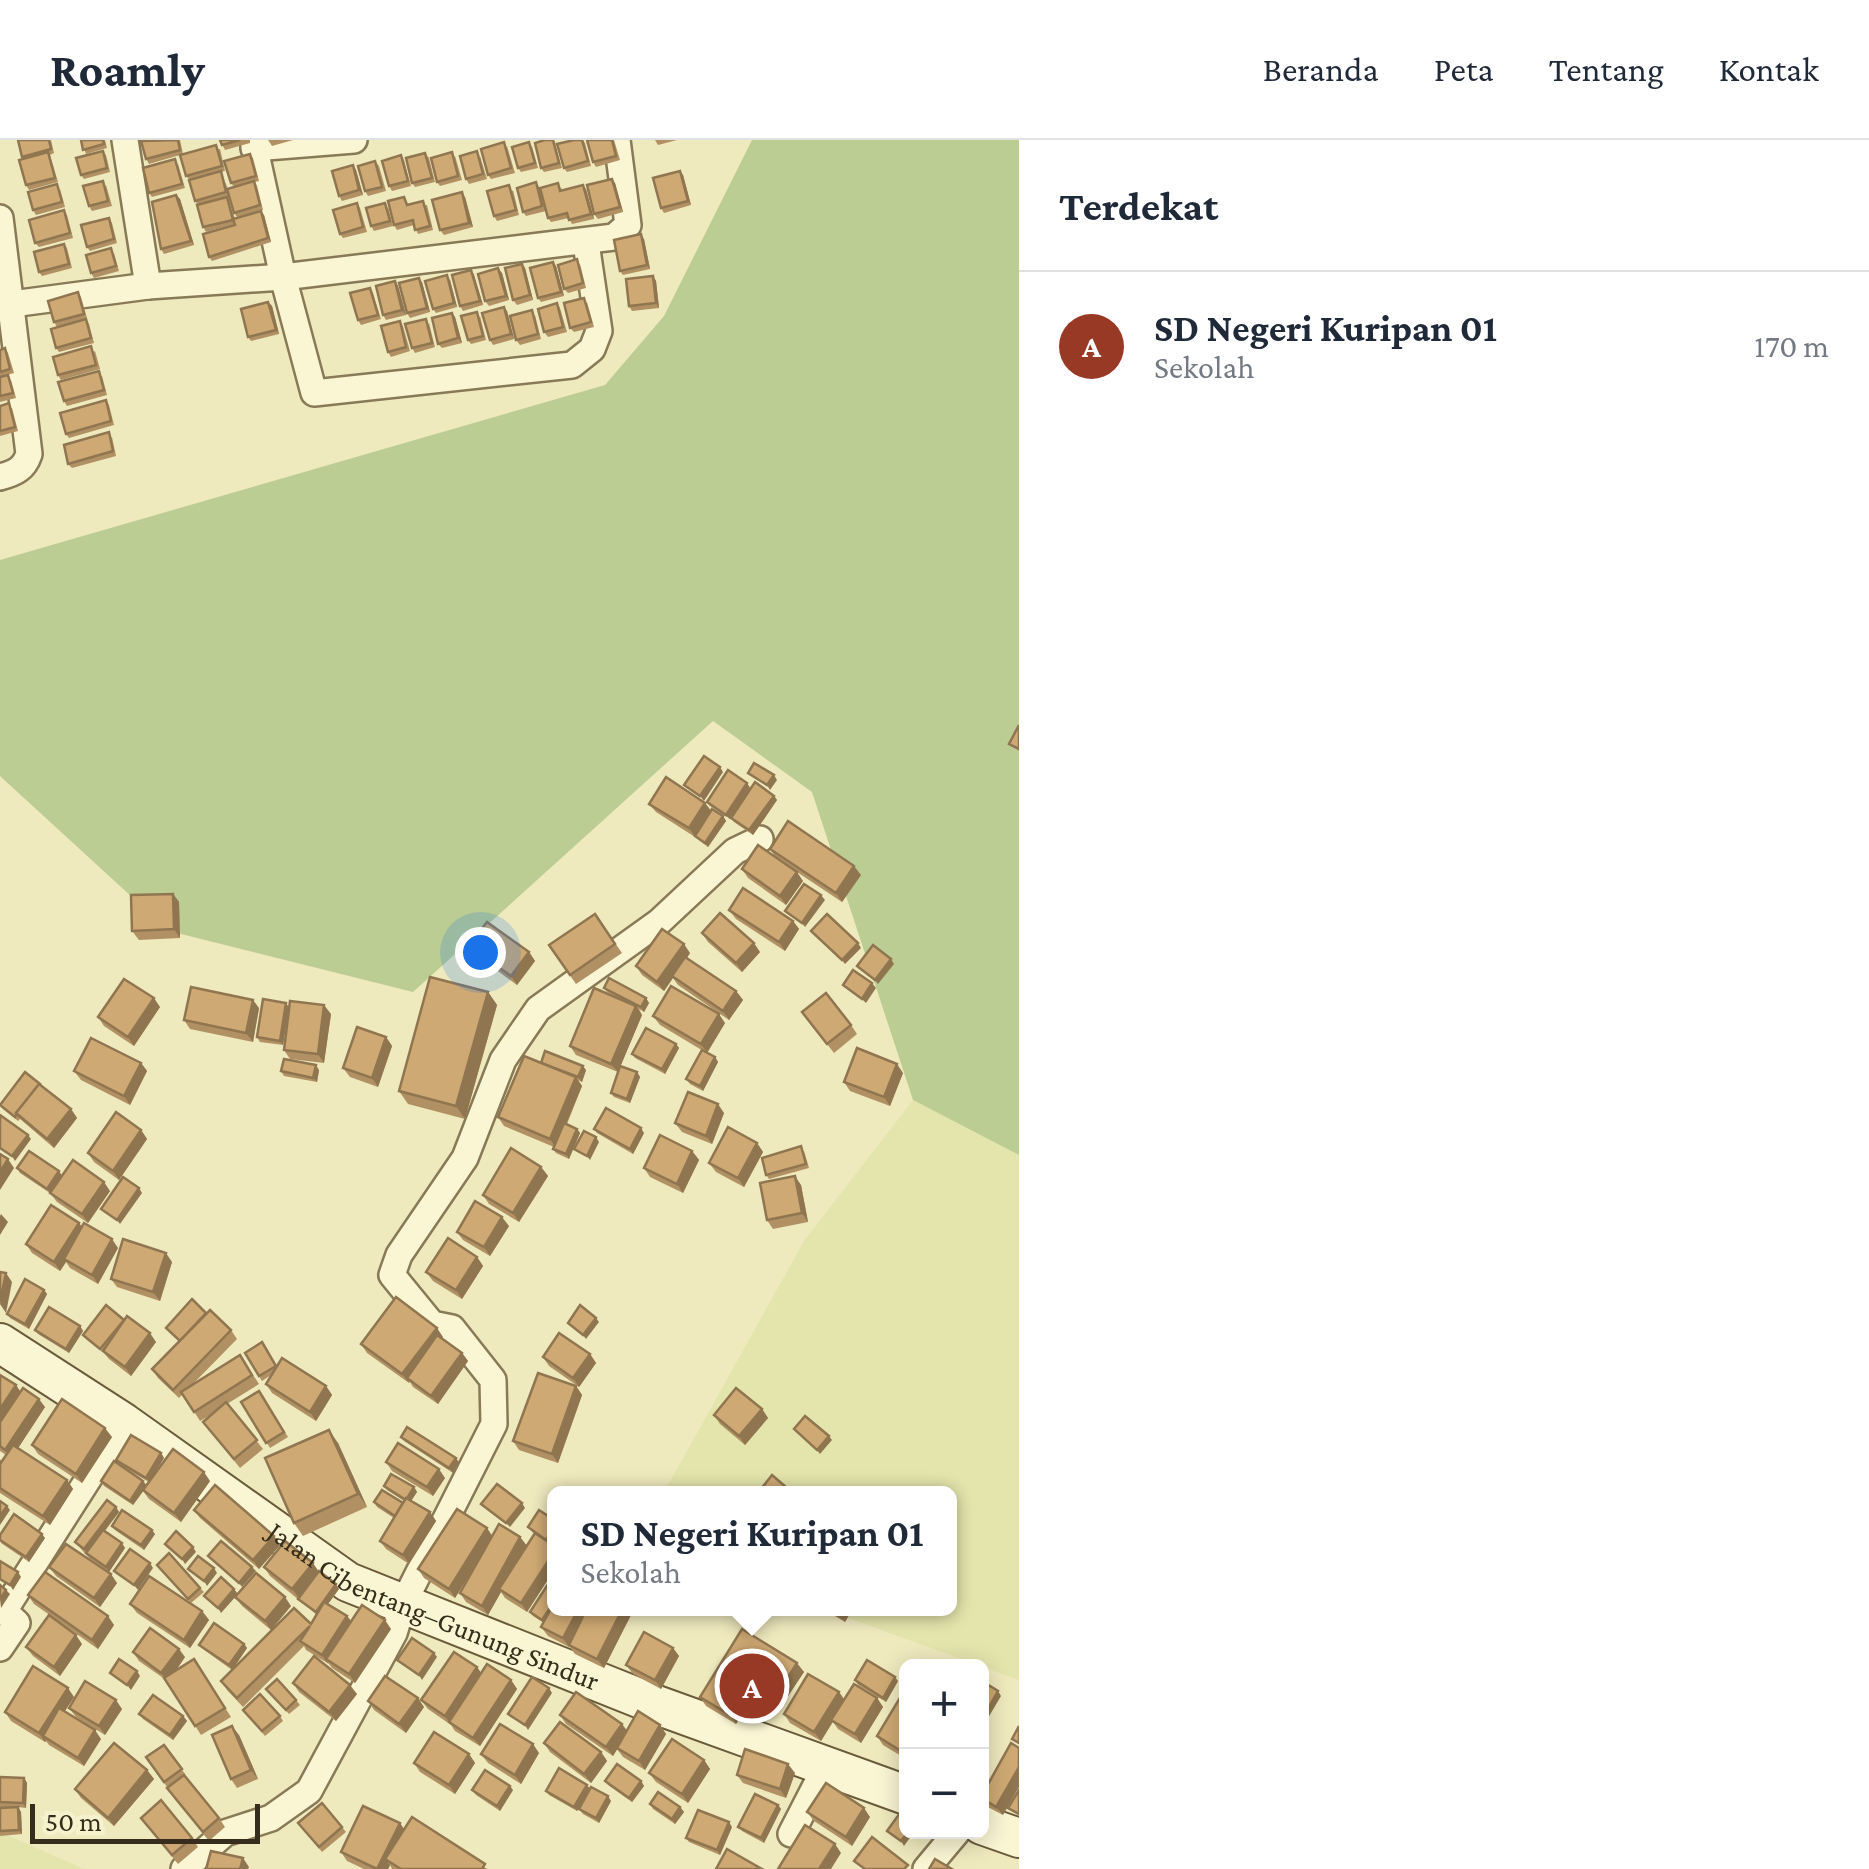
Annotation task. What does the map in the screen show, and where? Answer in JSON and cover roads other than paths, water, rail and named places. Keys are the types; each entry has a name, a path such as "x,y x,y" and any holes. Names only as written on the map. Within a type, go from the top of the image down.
{"street":[{"path":"126,140 148,286"},
{"path":"354,140 254,144 314,393 572,365 592,349 599,331 586,243"},
{"path":"12,304 148,286 283,277 614,238 628,225 618,140"},
{"path":"0,218 29,454 26,464 15,473 0,477"},
{"path":"184,1869 225,1833 271,1818 309,1791 394,1633 403,1604 494,1424 493,1380 452,1328 432,1324 392,1275 399,1255 465,1158 503,1060 538,1009 659,922 735,851 760,839"},
{"name":"Jalan Cibentang–Gunung Sindur","path":"0,1343 124,1422 348,1582 654,1704 899,1792"},
{"path":"0,1648 16,1624 4,1612 124,1422"},
{"path":"791,1834 827,1764"},
{"path":"989,1827 1019,1838"},
{"path":"926,1869 951,1839"}],"place":[{"name":"SD Negeri Kuripan 01","path":"752,1686"}]}
